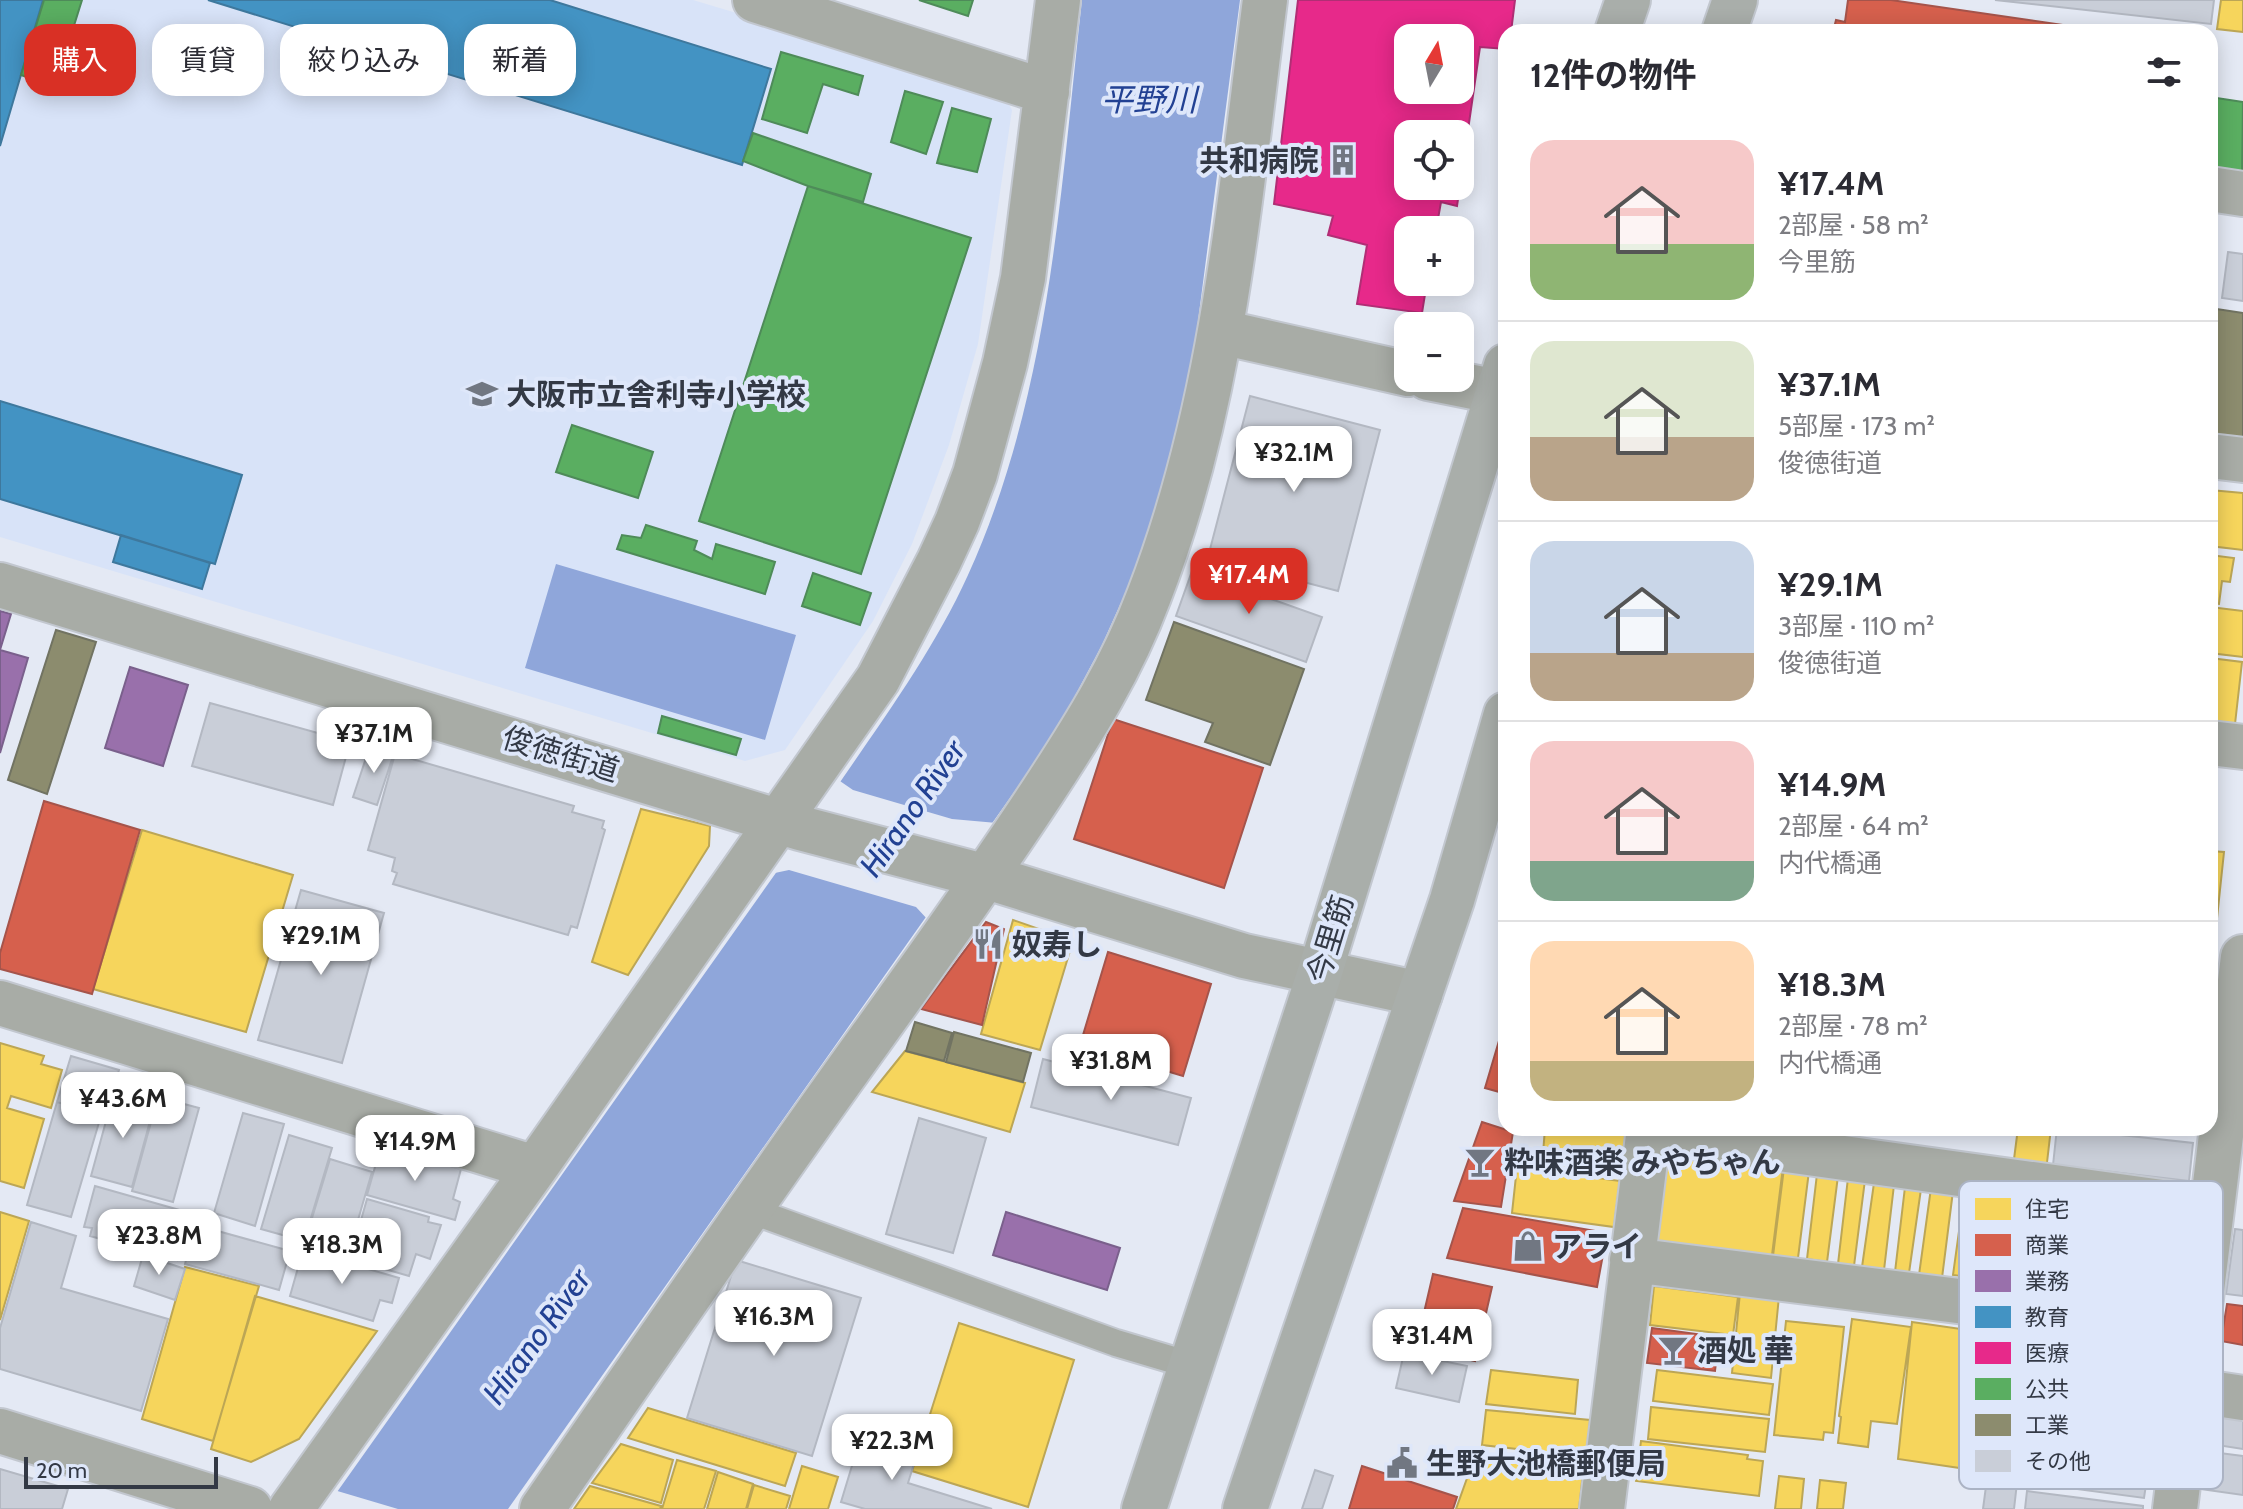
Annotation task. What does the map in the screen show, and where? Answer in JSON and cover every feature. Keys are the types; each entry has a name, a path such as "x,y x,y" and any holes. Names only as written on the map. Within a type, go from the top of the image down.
{"main road":[{"path":"1620,24 1628,0"},
{"path":"1727,24 1735,0"},
{"name":"今里筋","path":"1144,1509 1320,972 1498,392"},
{"path":"1245,1509 1452,900 1498,742"}],"street":[{"path":"755,0 1047,92"},
{"path":"291,1509 535,1168 789,824 878,679 939,561 957,522 987,433 1008,349 1023,278 1058,0"},
{"path":"542,1509 976,875 1095,711 1126,653 1187,486 1221,332 1265,0"},
{"path":"2218,190 2243,194"},
{"path":"1221,332 1394,371"},
{"path":"1474,379 1498,379"},
{"path":"2218,457 2243,460"},
{"name":"俊徳街道","path":"0,585 789,824 976,875 1244,956 1420,994"},
{"path":"2218,744 2243,747"},
{"path":"2215,1181 2243,954 2218,949"},
{"path":"0,1003 535,1168"},
{"path":"1602,1509 1648,1136"},
{"path":"1698,1136 2015,1181"},
{"path":"1632,1260 1959,1301"},
{"path":"2223,1395 2243,1398"},
{"path":"0,1431 250,1509"},
{"path":"2175,1509 2178,1489"}],"lane":[{"path":"747,1209 1116,1343 1190,1365"}],"shaded area":[{"name":"大阪市立舎利寺小学校","path":"0,0 693,0 1002,93 1012,110 978,344 949,445 912,544 873,621 785,750 745,761 0,537"}],"water":[{"path":"1082,0 1240,0 1193,359 1154,516 1128,587 1102,645 1067,711 1029,771 508,1509 325,1509 834,791 906,686 954,604 996,506 1034,365 1058,220"},
{"path":"556,564 796,635 765,740 525,668"}],"pier":[{"path":"837,779 853,790 952,819 997,823 929,921 916,907 789,870 770,874"},
{"path":"334,1490 398,1509 321,1509"}],"building: 住宅":[{"path":"2221,0 2243,0 2243,32 2218,29"},
{"path":"2218,491 2243,493 2243,550 2218,547"},
{"path":"2218,556 2234,558 2230,582 2222,581 2219,604"},
{"path":"2218,608 2243,611 2243,657 2218,654"},
{"path":"2218,659 2242,662 2235,724 2218,722"},
{"path":"641,809 710,826 709,846 628,975 592,962"},
{"path":"142,830 293,875 246,1032 93,989"},
{"path":"2218,852 2224,852 2218,909"},
{"path":"1013,920 1073,941 1040,1050 981,1034"},
{"path":"0,1043 44,1056 41,1064 62,1070 51,1108 11,1096 7,1108 44,1119 24,1188 0,1181"},
{"path":"905,1051 1025,1083 1010,1132 872,1092"},
{"path":"1544,1136 1625,1136 1623,1173 1542,1167"},
{"path":"2017,1136 2050,1136 2046,1171 2013,1167"},
{"path":"1669,1151 1783,1167 1771,1263 1656,1248"},
{"path":"1517,1167 1620,1181 1614,1227 1512,1213"},
{"path":"1784,1168 1809,1171 1798,1258 1773,1256"},
{"path":"1817,1174 1838,1176 1827,1262 1807,1259"},
{"path":"1848,1178 1865,1180 1854,1266 1838,1264"},
{"path":"1874,1183 1894,1185 1884,1270 1862,1267"},
{"path":"1905,1187 1921,1189 1909,1273 1895,1272"},
{"path":"1931,1188 1953,1191 1942,1278 1919,1275"},
{"path":"0,1212 29,1221 0,1320"},
{"path":"1959,1231 1959,1276 1953,1275"},
{"path":"185,1267 259,1286 213,1441 142,1419"},
{"path":"1654,1286 1738,1297 1733,1335 1650,1325"},
{"path":"1740,1293 1779,1296 1771,1378 1732,1373"},
{"path":"255,1296 377,1331 299,1439 251,1462 211,1449"},
{"path":"1852,1319 1911,1327 1897,1424 1871,1421 1868,1447 1838,1443"},
{"path":"1786,1321 1844,1327 1833,1433 1824,1432 1823,1440 1774,1435"},
{"path":"1912,1322 1959,1329 1959,1468 1898,1459"},
{"path":"959,1323 1074,1360 1028,1507 912,1471"},
{"path":"1491,1370 1578,1380 1575,1414 1486,1404"},
{"path":"1657,1370 1773,1384 1769,1415 1653,1401"},
{"path":"1651,1407 1769,1419 1765,1452 1648,1439"},
{"path":"648,1408 796,1453 785,1486 628,1438"},
{"path":"1486,1410 1590,1420 1587,1457 1482,1445"},
{"path":"1641,1441 1748,1455 1747,1459 1763,1461 1759,1496 1636,1481"},
{"path":"621,1444 673,1460 661,1503 592,1483"},
{"path":"1475,1456 1584,1464 1579,1509 1456,1509"},
{"path":"677,1460 716,1471 704,1509 662,1509"},
{"path":"802,1466 838,1477 828,1509 789,1509"},
{"path":"718,1472 753,1484 746,1509 707,1509"},
{"path":"1779,1476 1804,1479 1801,1509 1775,1509"},
{"path":"1820,1480 1846,1483 1843,1509 1817,1509"},
{"path":"754,1485 790,1496 786,1509 747,1509"},
{"path":"590,1486 661,1506 660,1509 574,1509"}],"building: 商業":[{"path":"1848,0 1891,0 2056,24 1835,24 1836,20 1845,22"},
{"path":"1113,719 1263,768 1224,888 1074,839"},
{"path":"44,801 140,830 92,994 0,969 0,953"},
{"path":"986,922 1004,929 982,1025 921,1009"},
{"path":"1108,952 1211,984 1183,1076 1080,1045"},
{"path":"1498,1044 1498,1092 1485,1088"},
{"path":"1482,1122 1498,1127 1498,1136 1512,1136 1501,1207 1454,1201"},
{"name":"アライ","path":"1463,1208 1607,1233 1597,1287 1447,1258"},
{"path":"1433,1274 1492,1287 1475,1361 1416,1347"},
{"path":"2227,1304 2243,1306 2243,1345 2223,1341"},
{"path":"1652,1328 1719,1337 1715,1371 1647,1363"},
{"name":"生野大池橋郵便局","path":"1362,1466 1457,1497 1453,1509 1349,1509"}],"building: 業務":[{"path":"0,611 11,614 0,650"},
{"path":"0,650 28,658 0,753"},
{"path":"130,667 188,685 163,766 105,748"},
{"path":"1006,1212 1120,1248 1107,1290 993,1255"}],"building: 教育":[{"path":"0,0 43,0 36,24 24,24 24,65 0,146"},
{"path":"208,0 550,0 771,69 742,165 519,96 576,96 576,24 464,24 464,79 448,74 448,24 286,24"},
{"path":"0,401 242,475 215,564 0,499"},
{"path":"121,535 210,563 202,589 113,562"}],"building: 医療":[{"name":"共和病院","path":"1298,0 1515,0 1512,24 1498,24 1498,48 1480,47 1474,88 1474,24 1394,24 1394,104 1472,104 1469,120 1394,120 1394,200 1458,200 1457,206 1441,202 1438,216 1394,216 1394,296 1425,296 1422,312 1357,304 1367,245 1328,235 1333,216 1274,204"}],"building: 公共":[{"path":"44,0 82,0 74,24 37,24"},
{"path":"919,0 973,0 968,16"},
{"path":"781,52 863,76 858,95 823,84 807,133 762,119"},
{"path":"905,91 943,102 926,154 891,142"},
{"path":"2218,98 2243,102 2242,176 2218,172"},
{"path":"952,108 991,119 977,172 937,163"},
{"path":"753,133 871,174 863,202 808,186 743,161"},
{"path":"808,186 971,238 861,574 699,521"},
{"path":"572,425 653,452 638,498 556,472"},
{"path":"646,525 697,541 694,550 712,559 716,544 775,562 765,594 617,549 622,535 641,538"},
{"path":"813,573 871,593 860,625 802,606"},
{"path":"662,716 741,739 736,755 658,733"}],"building: 工業":[{"path":"2218,309 2243,313 2243,441 2218,437"},
{"path":"1174,622 1304,669 1270,765 1205,742 1213,723 1146,700"},
{"path":"56,630 96,642 47,794 8,780"},
{"path":"915,1022 952,1033 944,1061 906,1051"},
{"path":"954,1032 1031,1053 1023,1082 946,1062"}],"building: その他":[{"path":"1995,0 2214,0 2211,24"},
{"path":"2228,252 2243,254 2243,301 2222,298"},
{"path":"1250,396 1380,430 1338,591 1208,557"},
{"path":"1192,571 1322,617 1306,662 1176,616"},
{"path":"210,703 350,742 333,805 192,766"},
{"path":"370,746 394,753 377,805 353,797"},
{"path":"395,754 574,806 572,812 604,821 602,828 605,830 577,928 571,926 568,935 393,884 397,873 392,871 395,858 368,850"},
{"path":"301,890 384,913 342,1063 258,1040"},
{"path":"71,1056 119,1070 106,1111 76,1101 74,1107 57,1102"},
{"path":"1043,1059 1191,1098 1178,1145 1031,1107"},
{"path":"114,1092 155,1103 132,1187 91,1176"},
{"path":"158,1097 199,1108 173,1202 132,1191"},
{"path":"76,1101 103,1109 71,1217 27,1205 57,1102 74,1107"},
{"path":"243,1113 284,1124 255,1226 214,1213"},
{"path":"919,1118 986,1138 953,1253 886,1234"},
{"path":"289,1135 332,1148 304,1241 261,1229"},
{"path":"2056,1136 2130,1136 2193,1143 2189,1181 2053,1165"},
{"path":"381,1146 461,1169 453,1199 460,1202 455,1220 367,1195"},
{"path":"330,1159 372,1172 348,1254 305,1241"},
{"path":"95,1186 190,1213 177,1260 90,1236 92,1228 84,1227"},
{"path":"367,1199 429,1217 428,1222 441,1225 430,1259 416,1254 409,1276 350,1259"},
{"path":"31,1222 76,1236 61,1288 168,1319 141,1411 0,1369 0,1328"},
{"path":"196,1225 290,1251 279,1290 185,1264"},
{"path":"2235,1229 2243,1230 2243,1296 2226,1294"},
{"path":"303,1250 399,1278 392,1303 380,1300 373,1321 290,1296"},
{"path":"143,1255 185,1269 175,1300 134,1286"},
{"path":"736,1260 861,1298 812,1456 687,1418"},
{"path":"1404,1353 1467,1366 1459,1402 1396,1388"},
{"path":"2223,1407 2243,1410 2243,1449 2223,1446"},
{"path":"861,1436 917,1454 908,1483 992,1509 865,1509 841,1502"},
{"path":"2223,1453 2243,1456 2243,1495 2200,1489 2223,1489"},
{"path":"0,1469 68,1489 62,1509 0,1509"},
{"path":"1315,1470 1333,1476 1322,1509 1302,1509"},
{"path":"1986,1489 2016,1489 2014,1509 1983,1509"},
{"path":"2077,1489 2145,1489 2144,1498"},
{"path":"2027,1491 2143,1506 2143,1509 2025,1509"}],"place":[{"name":"共和病院","path":"1343,160"},
{"name":"大阪市立舎利寺小学校","path":"482,394"},
{"name":"奴寿し","path":"988,944"},
{"name":"粋味酒楽 みやちゃん","path":"1480,1162"},
{"name":"アライ","path":"1528,1246"},
{"name":"酒処 華","path":"1673,1350"},
{"name":"生野大池橋郵便局","path":"1402,1463"}],"water label":[{"name":"平野川","path":"1149,99"},
{"name":"Hirano River","path":"912,808"},
{"name":"Hirano River","path":"536,1336"}]}
